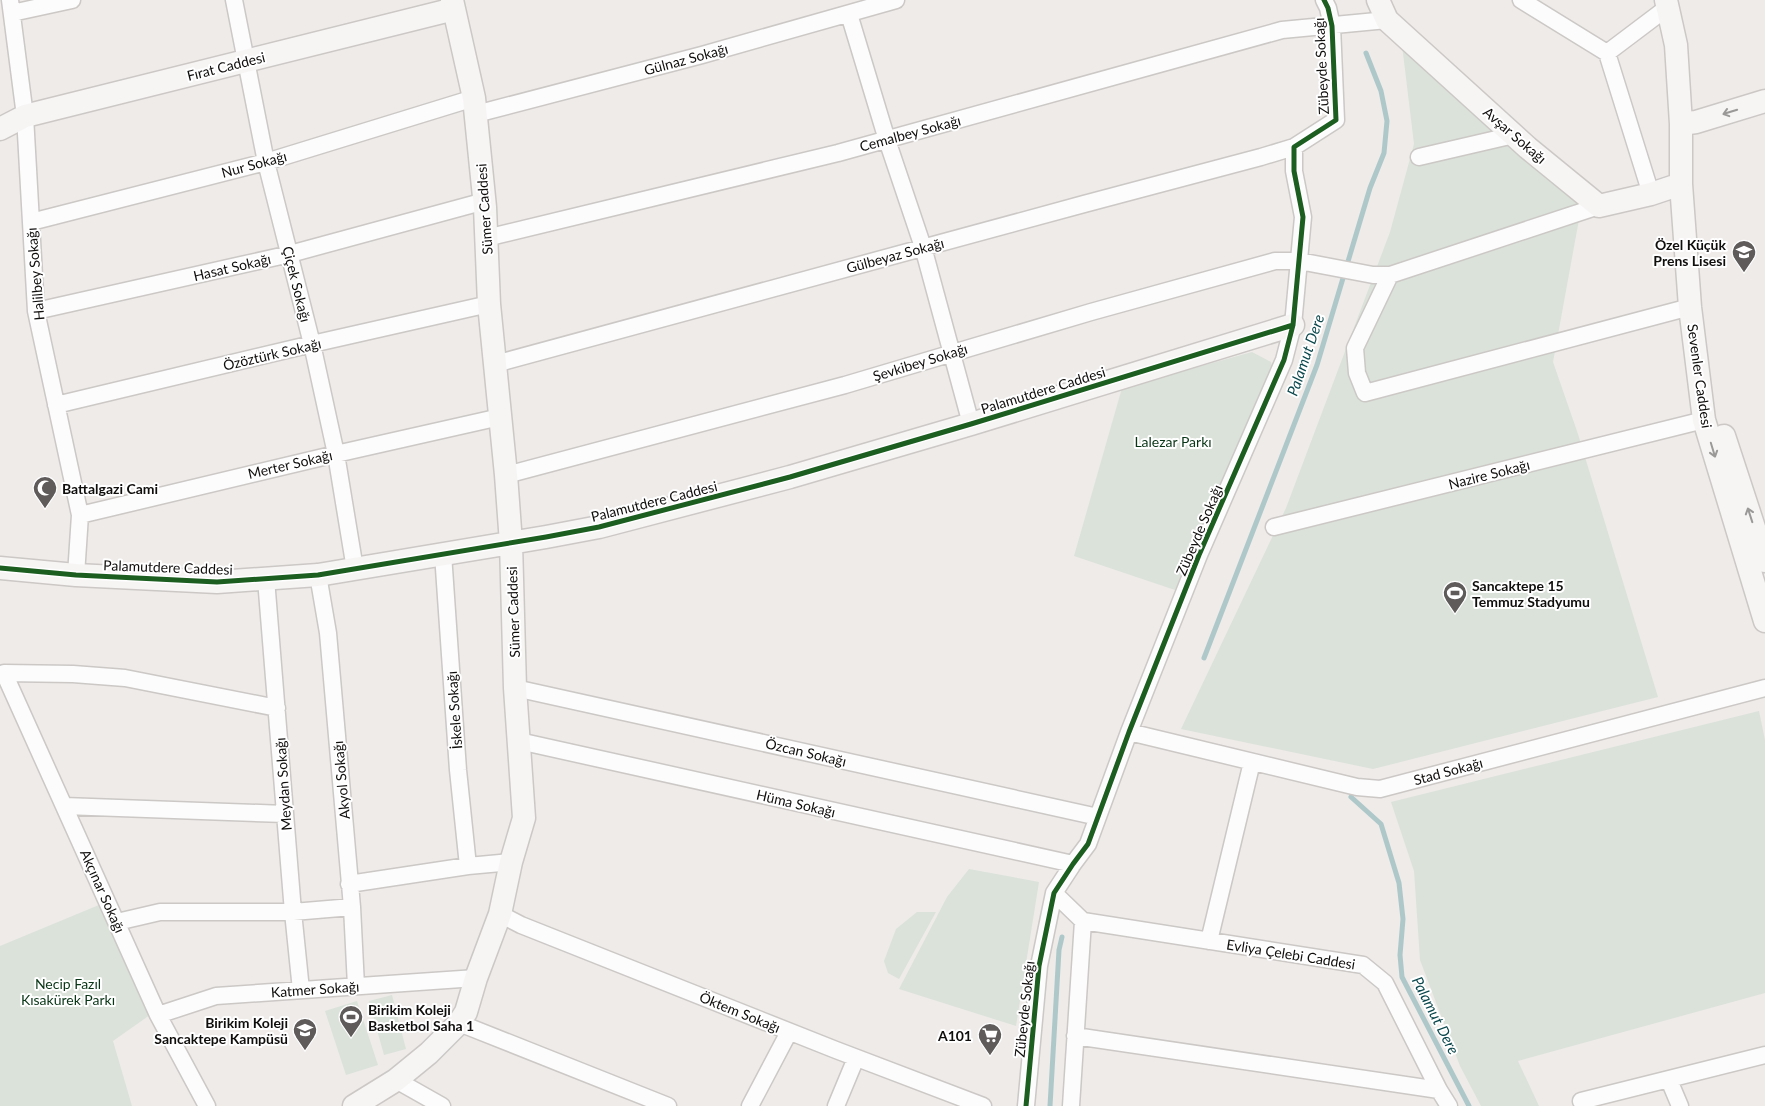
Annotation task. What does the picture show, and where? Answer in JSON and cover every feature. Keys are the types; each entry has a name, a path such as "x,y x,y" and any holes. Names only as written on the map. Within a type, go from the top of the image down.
{"street":[{"path":"11,7 72,0"},
{"name":"Çiçek Sokağı","path":"234,0 266,162 312,344 336,454 355,569"},
{"name":"Gülnaz Sokağı","path":"475,106 849,14 896,0"},
{"name":"Zübeyde Sokağı","path":"1026,1106 1039,966 1054,894 1072,864 1088,844 1129,732 1200,555 1284,360 1293,326 1302,218 1294,171 1294,147 1336,120 1332,26 1324,0"},
{"path":"1521,0 1606,53 1651,194"},
{"path":"1606,53 1671,2"},
{"name":"Sevenler Caddesi","path":"1671,2 1688,33 1688,123 1697,253 1717,414 1765,561"},
{"name":"Fırat Caddesi","path":"0,129 25,116 246,61 453,4"},
{"name":"Sümer Caddesi","path":"354,1106 396,1080 429,1053 459,1023 466,1012 476,978 500,914 511,862 524,818 515,688 511,543 489,304 485,201 475,106 453,4"},
{"name":"Halilbey Sokağı","path":"11,7 25,116 36,312 80,515 76,574"},
{"name":"Cemalbey Sokağı","path":"486,238 887,140 1282,30 1332,26 1383,10"},
{"name":"Avşar Sokağı","path":"1383,10 1514,135 1599,206"},
{"path":"849,14 887,140 924,247 970,424"},
{"path":"1688,123 1765,101"},
{"name":"Nur Sokağı","path":"31,222 475,106"},
{"name":"Sevenler Caddesi","path":"1688,123 1681,184 1690,307 1704,420 1765,621"},
{"path":"1419,157 1514,135"},
{"name":"Gülbeyaz Sokağı","path":"495,364 924,247 1261,158 1294,147"},
{"path":"1681,184 1651,194 1599,206 1390,275 1355,348 1356,373 1365,393 1690,307"},
{"name":"Hasat Sokağı","path":"36,312 290,254 485,201"},
{"name":"Şevkibey Sokağı","path":"506,475 845,385 1275,261 1299,261 1373,275 1390,275"},
{"name":"Özöztürk Sokağı","path":"56,405 489,304"},
{"name":"Palamutdere Caddesi","path":"0,568 217,582 318,575 511,543 617,522 790,477 1293,326"},
{"name":"Merter Sokağı","path":"80,515 500,417"},
{"name":"Nazire Sokağı","path":"1274,527 1704,420"},
{"name":"İskele Sokağı","path":"443,554 458,770 468,866"},
{"name":"Akyol Sokağı","path":"318,575 328,633 352,907 356,986"},
{"name":"Meydan Sokağı","path":"266,579 292,912 301,990"},
{"name":"Akçınar Sokağı","path":"207,1106 158,1015 4,673 73,674 125,678 277,708"},
{"name":"Özcan Sokağı","path":"515,688 1098,817"},
{"name":"Stad Sokağı","path":"1129,732 1356,787 1380,789 1765,688"},
{"name":"Hüma Sokağı","path":"519,741 1072,864"},
{"path":"1209,941 1252,762"},
{"path":"64,806 285,814"},
{"path":"349,884 468,866 511,862"},
{"path":"1054,894 1083,921 1071,1106"},
{"path":"117,922 160,912 292,912 352,907"},
{"name":"Öktem Sokağı","path":"500,914 521,925 789,1032 982,1106"},
{"name":"Evliya Çelebi Caddesi","path":"1083,921 1363,965 1385,983 1449,1106"},
{"name":"Katmer Sokağı","path":"158,1015 216,996 476,978"},
{"path":"459,1023 668,1106"},
{"path":"750,1106 789,1032"},
{"path":"1076,1036 1439,1090"},
{"path":"1580,1101 1765,1055"},
{"path":"836,1106 856,1058"},
{"path":"396,1080 442,1106"},
{"path":"1669,1080 1680,1106"}],"green space":[{"path":"1402,45 1582,203 1553,362 1578,434 1658,697 1373,769 1181,729 1286,508 1390,232 1414,144"},
{"name":"Lalezar Parkı","path":"1252,352 1271,362 1273,370 1175,590 1074,556 1122,388"},
{"path":"1759,711 1765,740 1765,993 1518,1061 1539,1106 1481,1106 1460,1066 1420,960 1414,871 1391,802"},
{"path":"969,869 1039,882 1016,1026 899,989 947,897"},
{"name":"Necip Fazıl Kısakürek Parkı","path":"111,900 157,1010 113,1041 132,1106 0,1106 0,946"},
{"path":"917,912 936,912 899,979 888,973 884,961 896,929"},
{"path":"392,995 406,1049 384,1055 369,1001"},
{"name":"Birikim Koleji Basketbol Saha 1","path":"357,1001 378,1065 346,1075 325,1011"}],"waterway":[{"name":"Palamut Dere","path":"1204,658 1317,365 1370,188 1384,153 1387,121 1381,91 1366,53"},
{"name":"Palamut Dere","path":"1351,797 1381,824 1399,883 1403,919 1400,955 1402,977 1469,1106"},
{"path":"1050,1106 1059,950 1062,937"}],"cycle path":[{"path":"1026,1106 1039,966 1054,893 1088,844 1129,732 1199,555 1284,360 1293,325 1303,217 1294,171 1294,147 1336,120 1332,26 1324,0"},
{"path":"0,568 76,575 217,582 318,575 546,537 599,527 790,477 971,424 1293,325"}],"place":[{"name":"Özel Küçük Prens Lisesi","path":"1744,273"},
{"name":"Battalgazi Cami","path":"45,509"},
{"name":"Sancaktepe 15 Temmuz Stadyumu","path":"1455,614"},
{"name":"Birikim Koleji Basketbol Saha 1","path":"351,1038"},
{"name":"Birikim Koleji Sancaktepe Kampüsü","path":"305,1051"},
{"name":"A101","path":"990,1056"}]}
